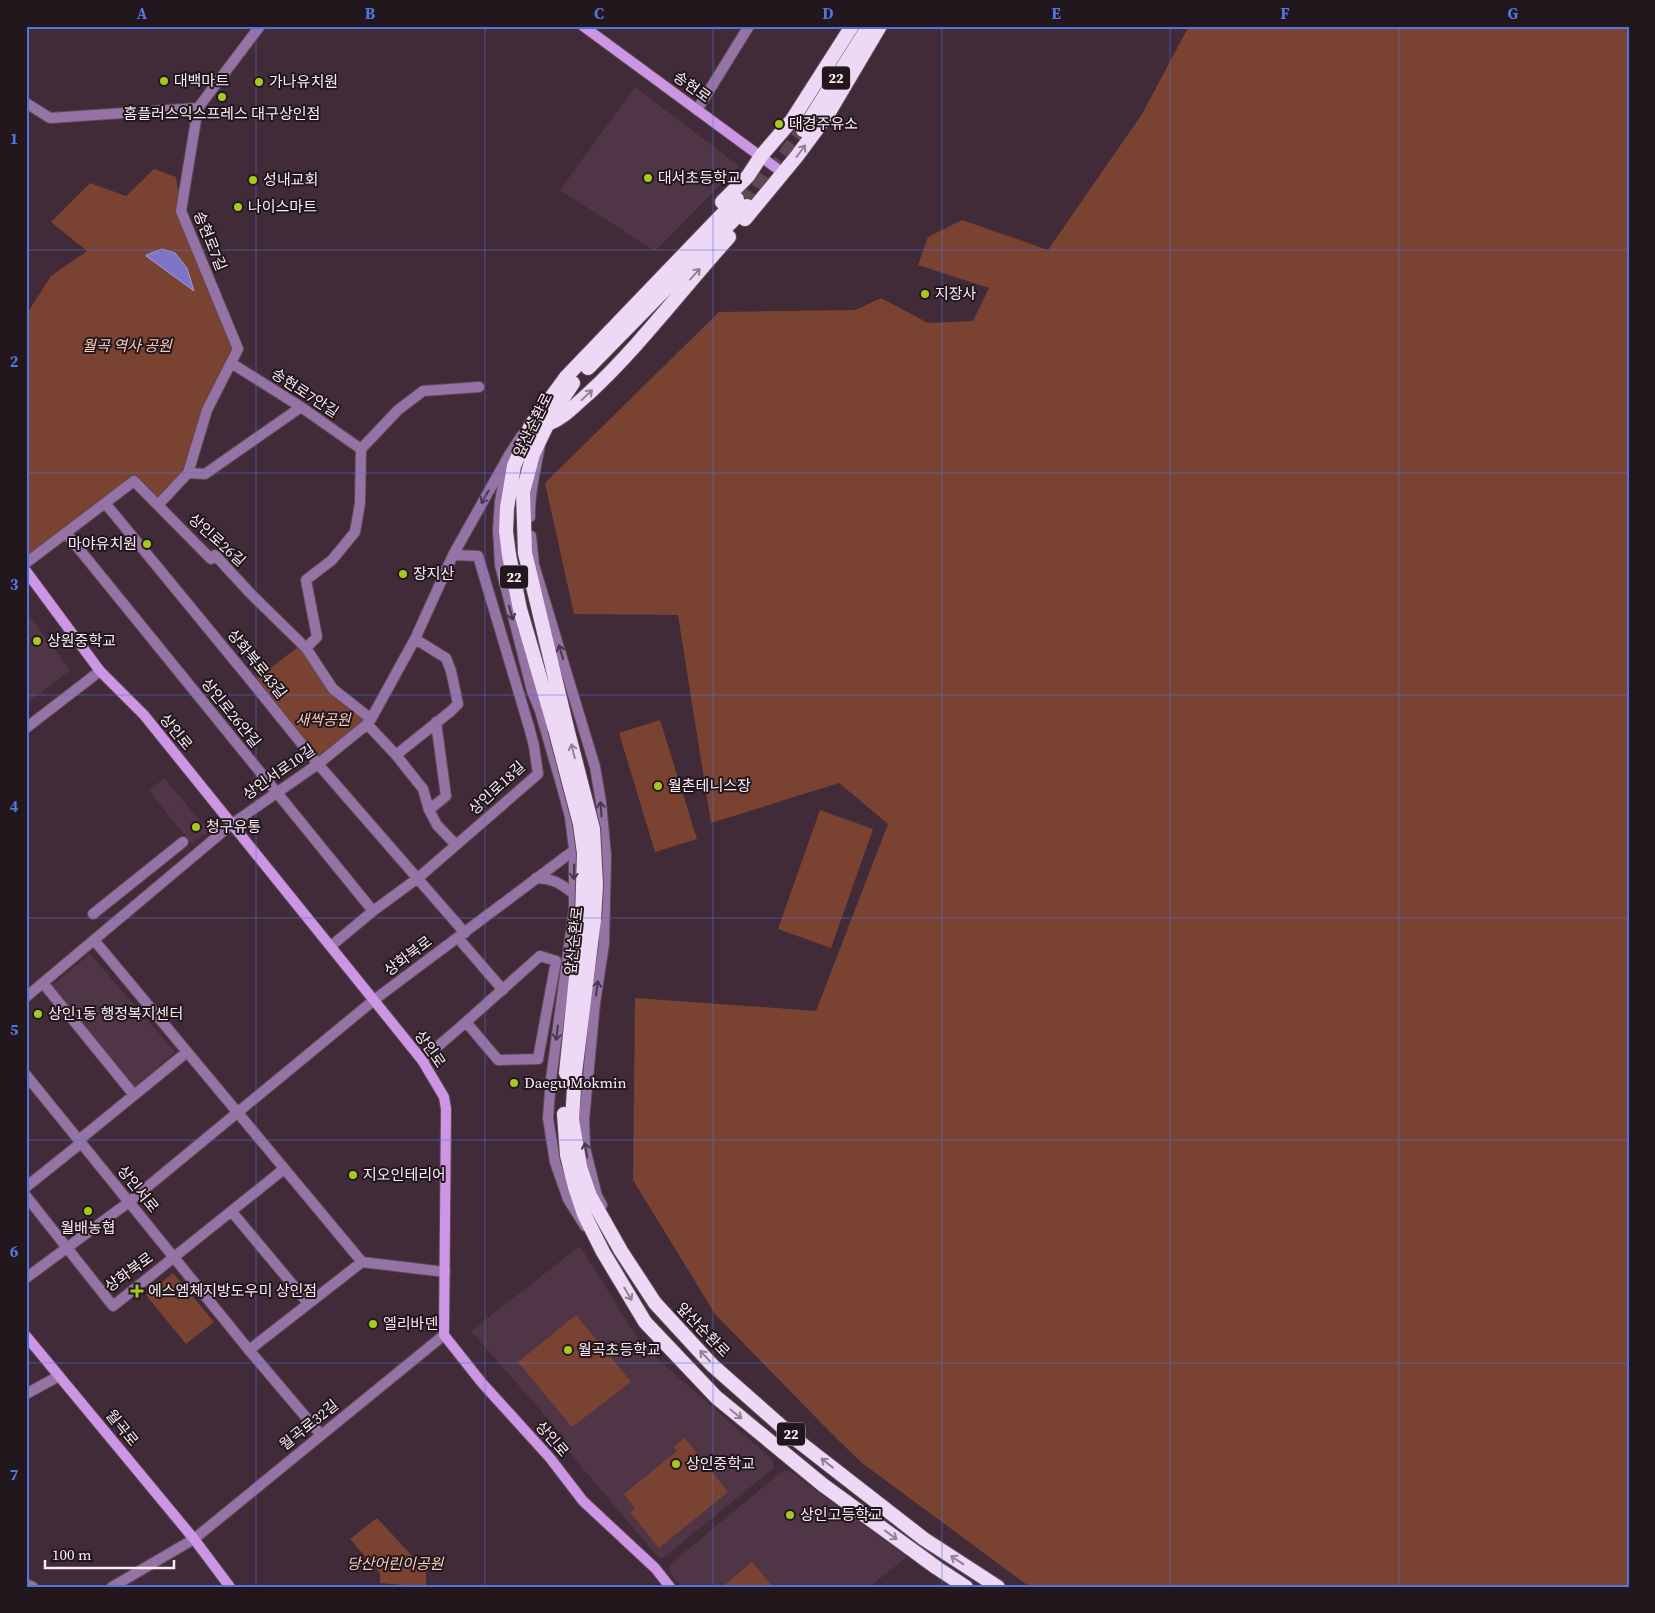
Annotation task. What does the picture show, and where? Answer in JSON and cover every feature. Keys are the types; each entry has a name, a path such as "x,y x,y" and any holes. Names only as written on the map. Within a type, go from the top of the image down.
{"highway":[{"path":"542,410 544,399 552,386 695,230 748,176 761,156 792,120 852,26"},
{"name":"22","path":"858,26 800,128 869,26"},
{"path":"545,430 610,373 747,217 797,156 828,114 880,26"},
{"name":"앞산순환로","path":"561,728 525,553 523,492 533,454 572,384 742,202 566,377 532,426 514,466 507,508 506,531 520,609 593,829 596,886 594,917 575,1073 572,1120 580,1168 590,1196 618,1245 655,1303 712,1364 798,1441 924,1539 998,1587"},
{"name":"앞산순환로","path":"594,917 568,1049 563,1121 567,1155 575,1187 584,1214 603,1252 645,1322 716,1397 823,1485 966,1587"}],"main road":[{"name":"송현로","path":"583,26 783,173"},
{"name":"상인로","path":"26,571 100,671 144,715 422,1060 444,1097 446,1109 444,1335 482,1383 550,1458 583,1501 655,1568 670,1587"},
{"name":"월곡로","path":"26,1336 194,1539 230,1587"}],"street":[{"name":"송현로7길","path":"158,505 188,473 207,410 238,349 181,211 198,108 260,26"},
{"path":"697,110 744,28"},
{"path":"26,103 50,118 198,108"},
{"name":"송현로7안길","path":"231,363 301,407 361,449"},
{"path":"306,648 317,637 306,580 332,560 355,532 360,503 361,449 398,410 422,391 479,387"},
{"path":"188,473 205,474 301,407"},
{"name":"상인서로10길","path":"26,997 232,824 318,764 369,721 415,639 454,555 509,454 524,433 532,426"},
{"path":"545,430 532,486 530,513 531,542 534,565 597,775 606,856 594,917"},
{"path":"509,454 499,510 500,566 532,691 540,711 570,816 574,849 574,899 548,1118 556,1162 568,1199 578,1218 603,1252"},
{"name":"상인로26길","path":"26,563 134,481 211,559 215,555 250,593 306,648 333,689 369,721 423,789 429,810 437,825 456,845"},
{"name":"상화북로43길","path":"105,503 318,764 418,878 502,990"},
{"name":"상인로26안길","path":"66,533 373,911"},
{"name":"상인로18길","path":"331,946 373,911 418,878 538,774 534,746 478,556 454,555"},
{"path":"396,755 458,704 451,671 446,658 415,639"},
{"path":"26,728 100,671"},
{"path":"429,810 446,796 436,722"},
{"name":"상화북로","path":"26,1278 129,1202 374,1000 574,849 603,831"},
{"path":"93,914 183,842"},
{"path":"536,878 551,879 562,884 574,899"},
{"path":"574,899 590,900 600,905 594,917"},
{"path":"94,940 362,1262 445,1272"},
{"path":"422,1060 540,956 556,961 538,1059 498,1060 466,1022"},
{"path":"43,983 134,1095"},
{"path":"26,1187 187,1052"},
{"name":"상인서로","path":"26,1075 320,1435"},
{"path":"174,1258 284,1169"},
{"name":"상화북로","path":"26,1196 113,1306 174,1258"},
{"path":"232,1212 308,1303"},
{"path":"249,1350 362,1262"},
{"name":"월곡로32길","path":"194,1539 444,1335"},
{"path":"26,1394 59,1376"},
{"path":"112,1587 194,1539"},
{"path":"26,1584 33,1587"}],"shaded area":[{"name":"대서초등학교","path":"635,87 739,166 655,251 560,190"},
{"path":"162,249 175,253 187,268 194,291 146,256"},
{"name":"상원중학교","path":"26,611 70,670 26,704"},
{"path":"164,778 209,831 192,844 149,791"},
{"path":"90,954 175,1052 134,1088 51,986"},
{"path":"580,1246 638,1339 660,1361 772,1459 774,1468 664,1557 660,1558 656,1555 564,1446 564,1437 471,1331"},
{"name":"상인고등학교","path":"784,1470 792,1473 907,1557 869,1587 682,1587 670,1573 670,1564"}],"green space":[{"path":"1189,26 1629,26 1629,1587 1030,1587 862,1463 832,1434 715,1314 633,1180 635,998 816,1011 888,824 839,783 711,823 678,615 574,614 545,483 719,312 855,310 881,298 928,323 973,321 989,288 918,265 928,237 962,220 1048,250 1142,114"},
{"name":"월곡 역사 공원","path":"154,169 176,177 181,211 238,349 207,410 188,473 158,505 134,481 26,563 26,315 51,276 87,251 51,222 90,183 126,196"},
{"name":"새싹공원","path":"302,644 333,689 371,719 318,764 252,682"},
{"name":"월촌테니스장","path":"660,720 697,839 655,852 619,733"},
{"path":"820,810 873,829 831,948 778,929"},
{"path":"173,1273 214,1322 186,1344 146,1295"},
{"path":"576,1315 631,1382 572,1427 518,1362"},
{"path":"685,1438 728,1492 659,1548 630,1512 635,1508 624,1494 677,1451 674,1446"},
{"name":"당산어린이공원","path":"377,1518 426,1571 426,1587 380,1583 380,1573 350,1539"},
{"path":"752,1562 773,1587 722,1587"}],"tunnel":[{"path":"747,206 803,130"},
{"path":"737,199 763,171"}],"place":[{"name":"대백마트","path":"164,81"},
{"name":"가나유치원","path":"259,82"},
{"name":"홈플러스익스프레스 대구상인점","path":"222,97"},
{"name":"대경주유소","path":"779,124"},
{"name":"대서초등학교","path":"648,178"},
{"name":"성내교회","path":"253,180"},
{"name":"나이스마트","path":"238,207"},
{"name":"지장사","path":"925,294"},
{"name":"마야유치원","path":"147,544"},
{"name":"장지산","path":"403,574"},
{"name":"상원중학교","path":"37,641"},
{"name":"월촌테니스장","path":"658,786"},
{"name":"청구유통","path":"196,827"},
{"name":"상인1동 행정복지센터","path":"38,1014"},
{"name":"Daegu Mokmin","path":"514,1083"},
{"name":"지오인테리어","path":"353,1175"},
{"name":"월배농협","path":"88,1211"},
{"name":"에스엠체지방도우미 상인점","path":"137,1291"},
{"name":"엘리바덴","path":"373,1324"},
{"name":"월곡초등학교","path":"568,1350"},
{"name":"상인중학교","path":"676,1464"},
{"name":"상인고등학교","path":"790,1515"}]}
